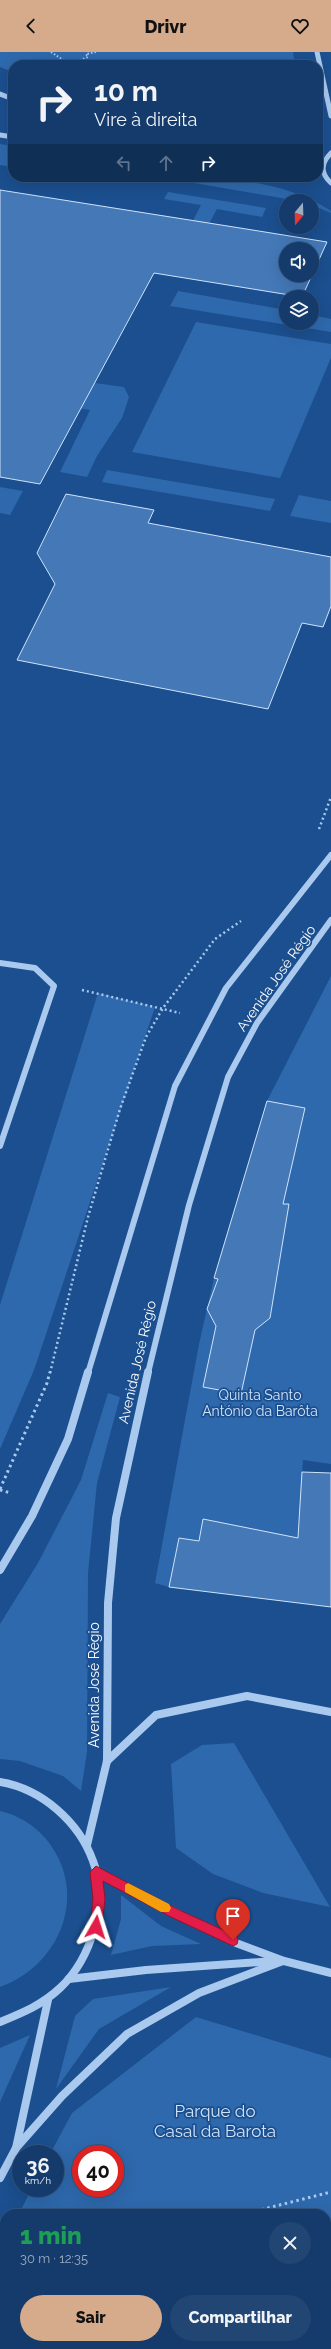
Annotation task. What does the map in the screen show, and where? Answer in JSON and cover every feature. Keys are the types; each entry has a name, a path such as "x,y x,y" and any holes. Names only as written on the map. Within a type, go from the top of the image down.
{"street":[{"path":"323,79 331,116"},
{"path":"323,164 331,153"},
{"path":"323,175 331,183"},
{"path":"0,1570 32,1516 68,1439 175,1086 226,988 331,855"},
{"name":"Avenida José Régio","path":"87,1845 107,1761 108,1603 116,1518 159,1321 189,1205 228,1077 257,1023 331,920"},
{"path":"0,963 35,968 54,986 0,1146"},
{"path":"107,1761 156,1716 224,1701 247,1696 331,1712"},
{"path":"0,1782 37,1794 66,1815 87,1845 96,1872 99,1899 96,1927 86,1955 69,1979 48,2000 17,2018 0,2022"},
{"path":"96,1872 182,1917 283,1960 331,1973"},
{"path":"69,1979 146,1970 283,1960"},
{"path":"19,2145 62,2096 127,2034 199,1992 283,1960"},
{"path":"17,2145 48,2000"},
{"path":"0,2178 12,2156"}],"path":[{"path":"51,52 64,60"},
{"path":"82,60 88,58 86,54 96,52"},
{"path":"54,986 98,993 163,1008 186,1015"},
{"path":"16,1494 0,1489 47,1383 88,1217 120,1109 146,1037 163,1008"},
{"path":"264,2209 331,2192"}],"green space":[{"path":"0,52 293,52 294,60 8,60 8,70 0,67"},
{"path":"0,144 8,145 8,166 0,165"},
{"path":"189,182 248,182 296,194 279,194 279,198"},
{"path":"168,192 266,208 262,217 217,209 201,239 185,236 201,205 164,199"},
{"path":"319,204 331,211 331,213 319,208"},
{"path":"178,291 279,309 279,324 170,306"},
{"path":"319,316 331,319 331,332 319,330"},
{"path":"196,322 331,344 331,358 280,478 132,452"},
{"path":"0,370 124,387 129,397 122,418 97,456 87,477 60,472 90,410 0,395"},
{"path":"107,470 275,499 270,511 102,482"},
{"path":"0,487 23,491 10,515 0,513"},
{"path":"299,495 331,501 331,523 290,516"},
{"name":"Quinta Santo António da Barôta","path":"331,976 331,1464 303,1460 297,1555 179,1538 169,1587 155,1583 199,1344 214,1278 267,1101"},
{"path":"98,993 155,1007 34,1370 0,1449 0,1305"},
{"path":"108,1393 120,1397 97,1483 88,1573 87,1752 81,1791 63,1776 20,1761 0,1759 0,1624 38,1563 81,1480"},
{"path":"234,1743 330,1907 263,1893 213,1874 176,1848 171,1764 202,1745"},
{"path":"0,1811 25,1821 46,1839 59,1860 66,1881 67,1903 62,1925 53,1944 39,1962 21,1976 0,1987"},
{"path":"121,1895 161,1926 201,1944 152,1946 111,1955 121,1919"},
{"path":"171,1987 99,2029 56,2089 75,2016 93,1999"},
{"name":"Parque do Casal da Barota","path":"196,2017 331,2058 331,2209 22,2209 28,2197 64,2197 64,2145 55,2145 72,2113"},
{"path":"30,2035 0,2102 0,2048"}],"building":[{"path":"0,190 327,242 319,260 319,242 279,242 279,282 309,282 305,290 279,290 279,293 154,273 40,484 0,477"},
{"path":"66,494 154,510 148,523 331,557 331,606 323,627 302,623 268,709 17,660 55,584 37,553"},
{"path":"267,1101 305,1108 283,1204 289,1204 270,1318 255,1330 241,1394 203,1387 216,1326 207,1309 218,1279 214,1278"},
{"path":"302,1472 331,1473 331,1607 169,1587 179,1538 199,1541 203,1519 298,1538"}],"slow traffic":[{"path":"128,1888 165,1908"}],"route":[{"path":"96,1927 99,1899 96,1872 175,1914 233,1940"}]}
